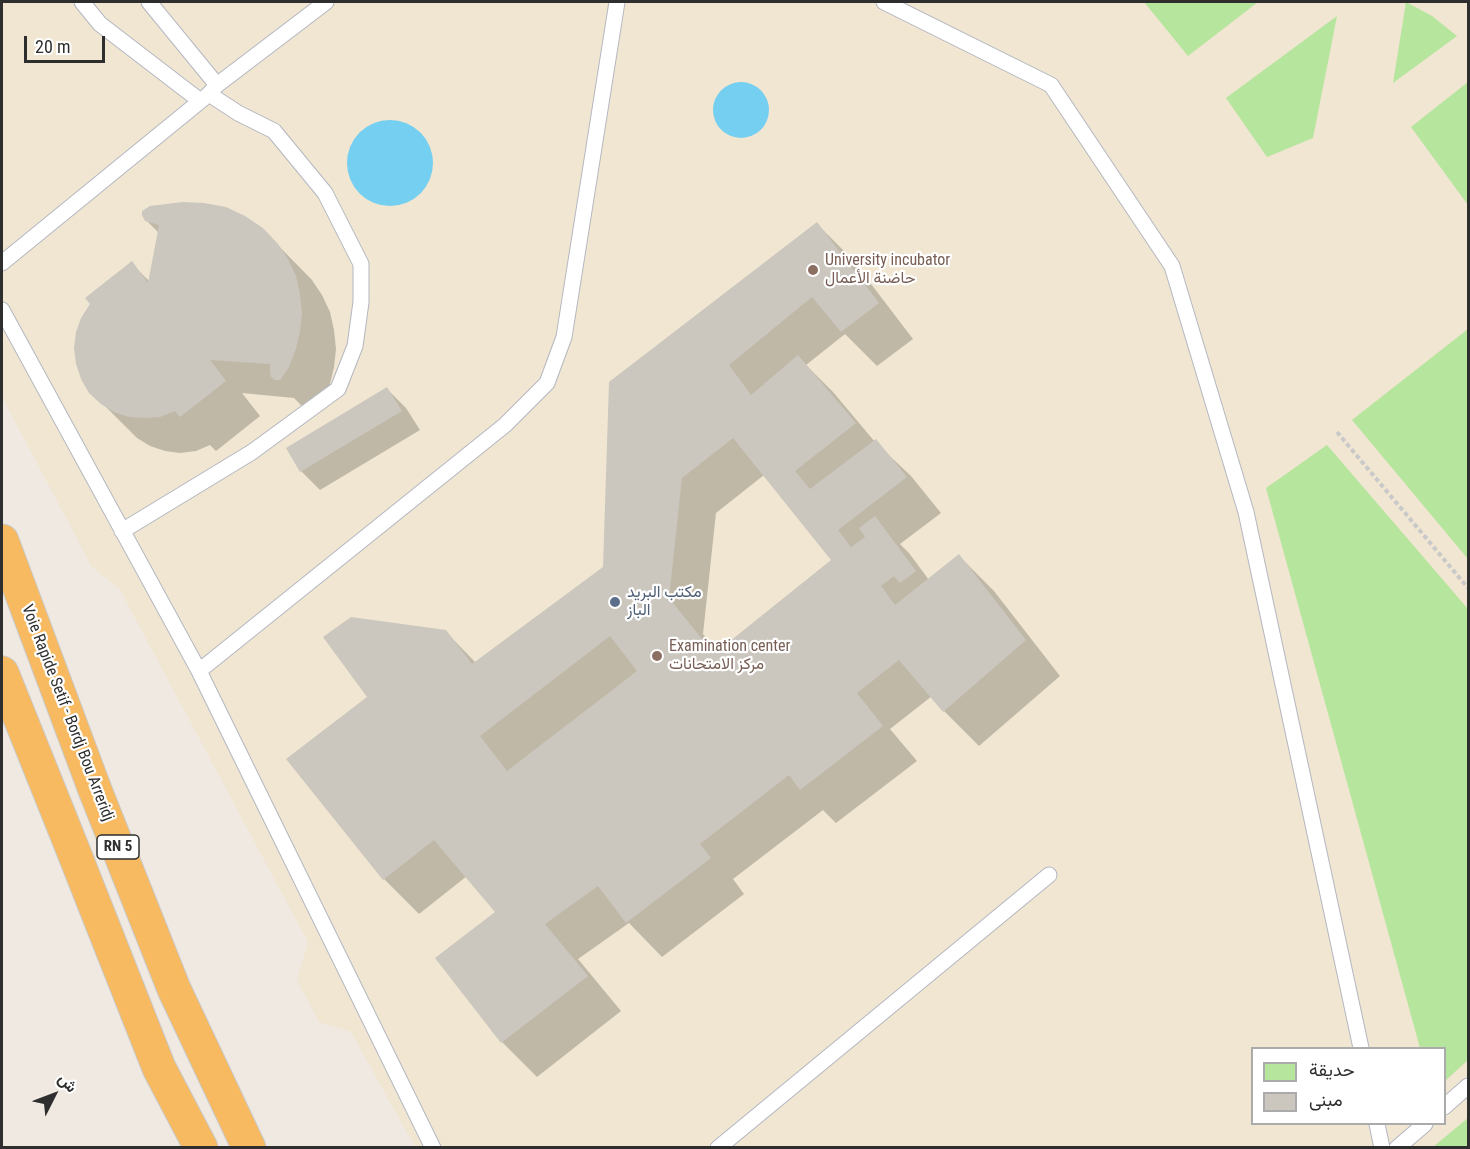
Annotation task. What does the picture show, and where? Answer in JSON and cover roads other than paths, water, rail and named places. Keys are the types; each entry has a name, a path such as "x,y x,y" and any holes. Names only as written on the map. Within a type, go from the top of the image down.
{"highway":[{"name":"Voie Rapide Setif - Bordj Bou Arreridj","path":"2,541 95,790 174,989 249,1148"},
{"name":"RN 5","path":"2,673 159,1068 201,1148"}],"lane":[{"path":"82,2 100,24 238,113 274,131 326,193 360,264 362,302 355,346 338,389 252,452 122,531"},
{"path":"148,2 208,93"},
{"path":"2,263 208,93 326,2"},
{"path":"199,671 505,425 547,383 564,337 617,2"},
{"path":"884,2 1051,85 1172,266 1246,512 1361,1047"},
{"path":"2,310 199,671 433,1148"},
{"path":"718,1148 1048,875"},
{"path":"1446,1105 1468,1086"},
{"path":"1377,1125 1382,1148"},
{"path":"1397,1148 1424,1125"}],"water":[{"path":"736,82 746,82 761,90 767,99 769,110 767,121 761,130 746,138 736,138 725,133 718,126 713,115 713,105 718,94 725,87"},
{"path":"390,120 414,127 426,139 433,163 426,187 414,199 390,206 366,199 354,187 347,163 354,139 366,127"}],"place":[{"name":"University incubator حاضنة الأعمال","path":"813,270"},
{"name":"مكتب البريد الباز","path":"615,602"},
{"name":"Examination center مركز الامتحانات","path":"657,656"}]}
